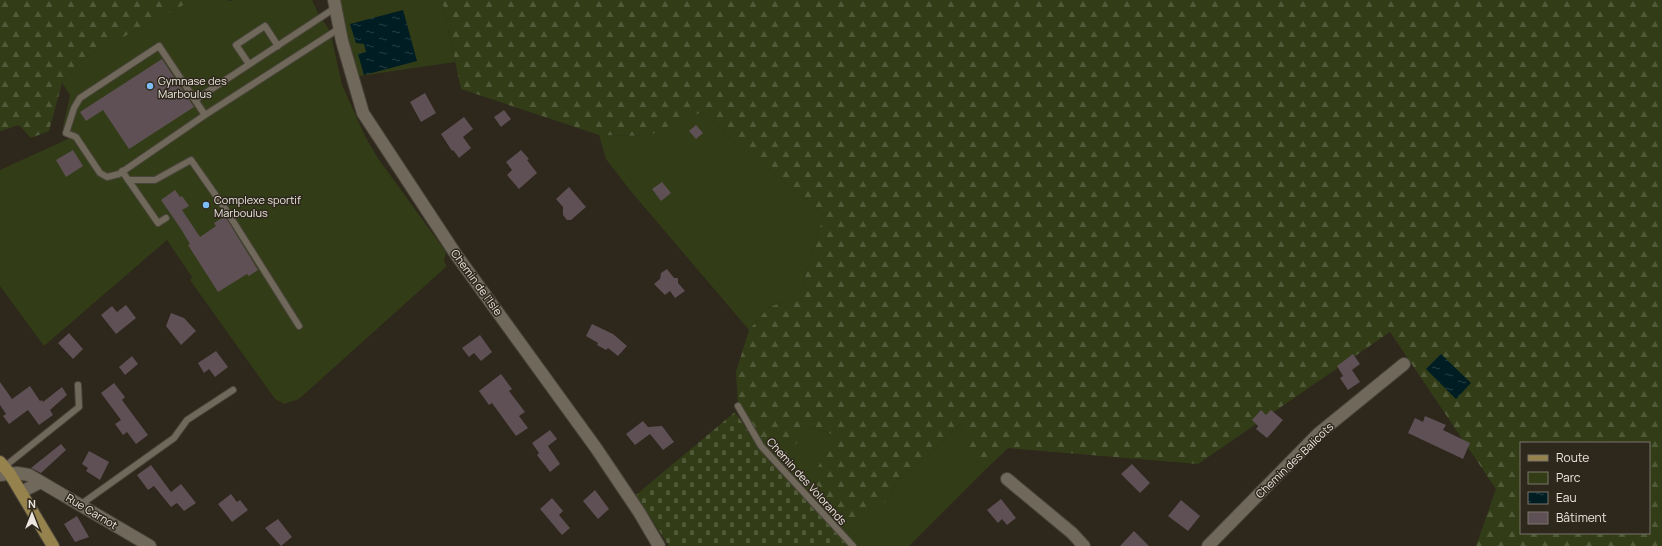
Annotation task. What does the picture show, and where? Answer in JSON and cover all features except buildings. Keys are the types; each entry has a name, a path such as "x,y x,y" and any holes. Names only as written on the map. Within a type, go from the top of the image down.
{"main road":[{"path":"3,470 21,492 53,546"}],"street":[{"name":"Chemin de l’Isle","path":"335,4 363,113 457,256 596,448 639,512 659,546"},
{"name":"Chemin des Balicots","path":"1208,546 1318,434 1404,364"},
{"name":"Rue Carnot","path":"3,470 29,475 150,546"},
{"path":"1007,479 1072,533 1084,546"},
{"path":"21,492 41,482"}],"lane":[{"path":"195,100 278,46 335,4"},
{"path":"249,64 236,45 265,26 278,46"},
{"path":"206,115 159,46 80,98 74,108 66,133 76,137 100,173 107,177 122,171 340,28"},
{"path":"128,180 155,180 191,160 226,210 300,326"},
{"path":"122,171 158,223 166,218"},
{"path":"3,470 78,407 78,385"},
{"path":"80,505 174,438 187,420 233,390"},
{"name":"Chemin des Volorands","path":"738,406 761,446 853,546"}],"green space":[{"path":"0,0 193,0 82,59 62,83 49,131 31,138 19,125 0,131"},
{"name":"Complexe sportif Marboulus","path":"193,0 312,0 318,13 330,31 342,85 365,136 377,157 446,252 444,262 447,266 299,399 284,404 275,399 190,280 192,277 167,240 44,346 0,286 0,170 70,138 63,127 70,95 62,83 82,59"},
{"path":"334,0 442,0 455,62 353,77"},
{"path":"442,0 1662,0 1662,546 1476,546 1496,489 1390,332 1198,464 1008,448 986,469 974,460 960,424 931,453 898,479 889,500 857,518 843,522 812,478 835,435 811,427 778,464 765,450 738,406 736,372 749,330 768,308 800,294 824,214 725,135 723,130 702,112 648,136 599,135 461,89"},
{"path":"702,112 723,130 725,135 824,214 800,294 768,308 749,330 629,189 606,159 599,135 648,136"},
{"path":"735,412 761,451 849,546 669,546 636,495"},
{"path":"960,424 974,460 986,469 909,546 853,546 778,464 811,427 835,435 889,500 898,479 931,453"}],"water":[{"path":"403,10 417,61 364,75 358,54 366,52 364,44 356,43 350,24"},
{"path":"1441,354 1471,383 1456,399 1426,369"}],"place":[{"name":"Gymnase des Marboulus","path":"150,86"},
{"name":"Complexe sportif Marboulus","path":"206,205"}]}
